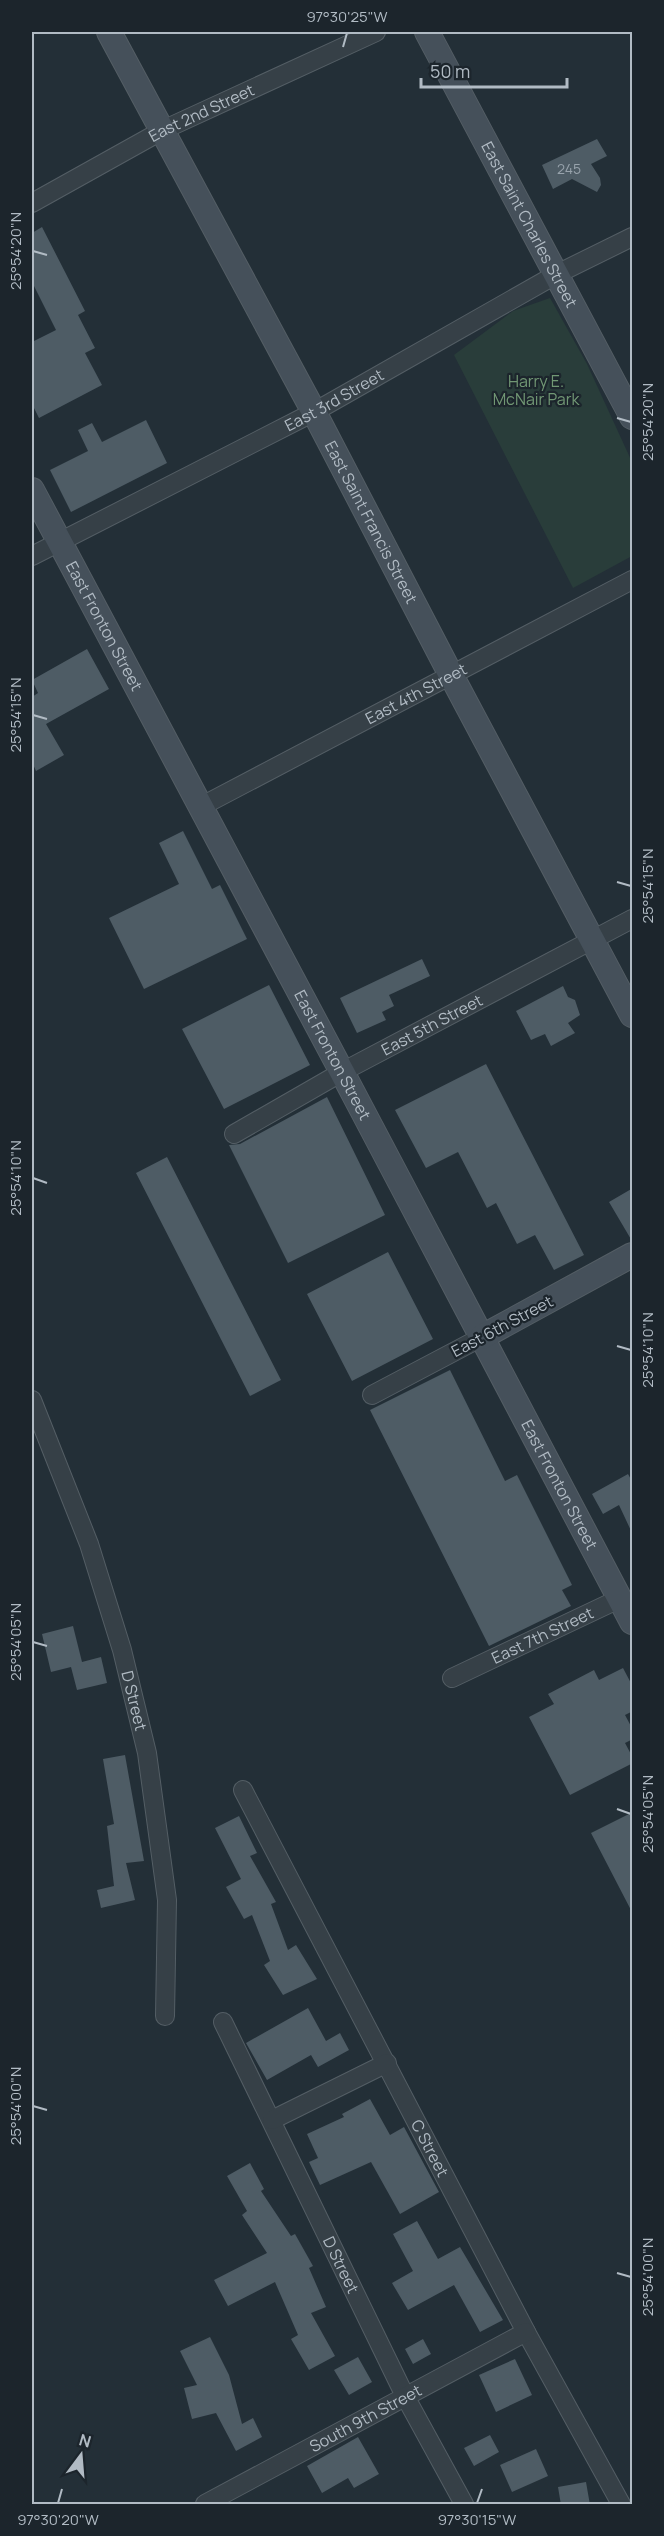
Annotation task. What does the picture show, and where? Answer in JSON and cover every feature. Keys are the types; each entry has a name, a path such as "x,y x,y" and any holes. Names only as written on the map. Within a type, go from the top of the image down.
{"street":[{"name":"East Saint Francis Street","path":"109,32 314,412 451,675 633,1014"},
{"name":"East 2nd Street","path":"32,202 163,130 376,32"},
{"name":"East Saint Charles Street","path":"427,32 633,417"},
{"name":"East 3rd Street","path":"32,556 314,412 557,274 633,237"},
{"name":"East Fronton Street","path":"32,490 482,1337 627,1595 633,1622"},
{"name":"East 4th Street","path":"200,807 633,580"},
{"name":"East 5th Street","path":"234,1134 342,1072 633,919"},
{"name":"East 6th Street","path":"372,1395 633,1255"},
{"name":"D Street","path":"32,1400 89,1544 123,1650 147,1753 167,1900 165,2016"},
{"name":"East 7th Street","path":"452,1678 627,1595"},
{"name":"C Street","path":"243,1790 526,2332 621,2505"},
{"name":"D Street","path":"223,2022 406,2398 464,2505"},
{"path":"272,2120 387,2063"},
{"name":"South 9th Street","path":"205,2505 526,2332"}],"green space":[{"name":"Harry E. McNair Park","path":"550,298 587,364 632,462 632,556 573,588 454,355 513,311"}],"building":[{"path":"597,139 607,156 591,164 600,178 601,185 597,192 572,179 553,189 542,165"},
{"path":"42,227 85,311 78,315 95,348 85,353 102,385 39,418 32,404 32,342 56,330 32,282 32,233"},
{"path":"146,420 167,463 71,512 50,470 88,451 78,430 92,423 102,442"},
{"path":"87,649 109,689 46,724 64,755 36,771 32,762 32,697 38,693 32,680"},
{"path":"183,831 212,889 220,885 247,939 144,989 109,918 179,884 159,843"},
{"path":"422,959 430,976 389,995 394,1006 382,1012 386,1020 357,1033 340,998"},
{"path":"269,985 310,1065 224,1109 182,1029"},
{"path":"563,986 568,997 575,1000 580,1015 568,1023 575,1033 551,1046 545,1034 531,1040 516,1011"},
{"path":"486,1064 584,1255 554,1270 535,1235 517,1244 496,1203 487,1208 458,1152 426,1168 395,1110"},
{"path":"327,1097 385,1215 288,1263 229,1145 240,1144"},
{"path":"167,1157 281,1380 250,1396 136,1173"},
{"path":"633,1188 633,1241 632,1241 609,1202"},
{"path":"388,1252 433,1339 352,1381 307,1294"},
{"path":"450,1370 505,1481 517,1475 572,1585 562,1590 571,1606 489,1646 370,1410"},
{"path":"628,1474 633,1483 633,1535 619,1505 603,1514 592,1494"},
{"path":"73,1626 82,1662 101,1657 107,1683 77,1690 71,1667 51,1672 42,1634"},
{"path":"623,1668 633,1687 633,1711 625,1715 633,1730 633,1739 625,1743 633,1758 633,1763 570,1795 529,1717 554,1704 548,1694 594,1670 599,1680"},
{"path":"125,1755 144,1861 126,1863 135,1900 101,1908 97,1890 114,1886 107,1826 114,1824 103,1759"},
{"path":"633,1812 633,1914 591,1833"},
{"path":"239,1816 257,1853 250,1856 276,1902 271,1904 288,1950 296,1945 317,1979 283,1995 264,1965 270,1961 252,1915 244,1919 226,1887 241,1879 215,1828"},
{"path":"308,2008 326,2041 340,2033 349,2050 318,2067 311,2055 267,2080 246,2043"},
{"path":"370,2099 390,2135 404,2127 439,2192 400,2214 371,2162 320,2185 309,2162 318,2158 307,2134 344,2117 342,2114"},
{"path":"250,2163 264,2189 261,2191 291,2236 295,2234 313,2266 309,2268 326,2307 311,2313 335,2356 309,2370 291,2339 298,2335 275,2282 228,2306 214,2280 267,2253 242,2215 247,2211 227,2176"},
{"path":"417,2221 438,2259 460,2247 503,2320 480,2332 454,2285 408,2310 392,2283 413,2271 393,2234"},
{"path":"210,2337 229,2375 242,2424 253,2418 262,2437 236,2451 216,2413 192,2419 184,2388 197,2385 180,2351"},
{"path":"423,2339 431,2354 413,2364 405,2349"},
{"path":"358,2357 372,2382 349,2395 334,2370"},
{"path":"515,2359 532,2395 496,2412 479,2375"},
{"path":"490,2435 499,2452 474,2466 464,2448"},
{"path":"358,2437 379,2474 354,2488 348,2478 322,2493 307,2466"},
{"path":"536,2449 548,2476 512,2492 500,2465"},
{"path":"586,2482 590,2505 561,2505 558,2487"}]}
